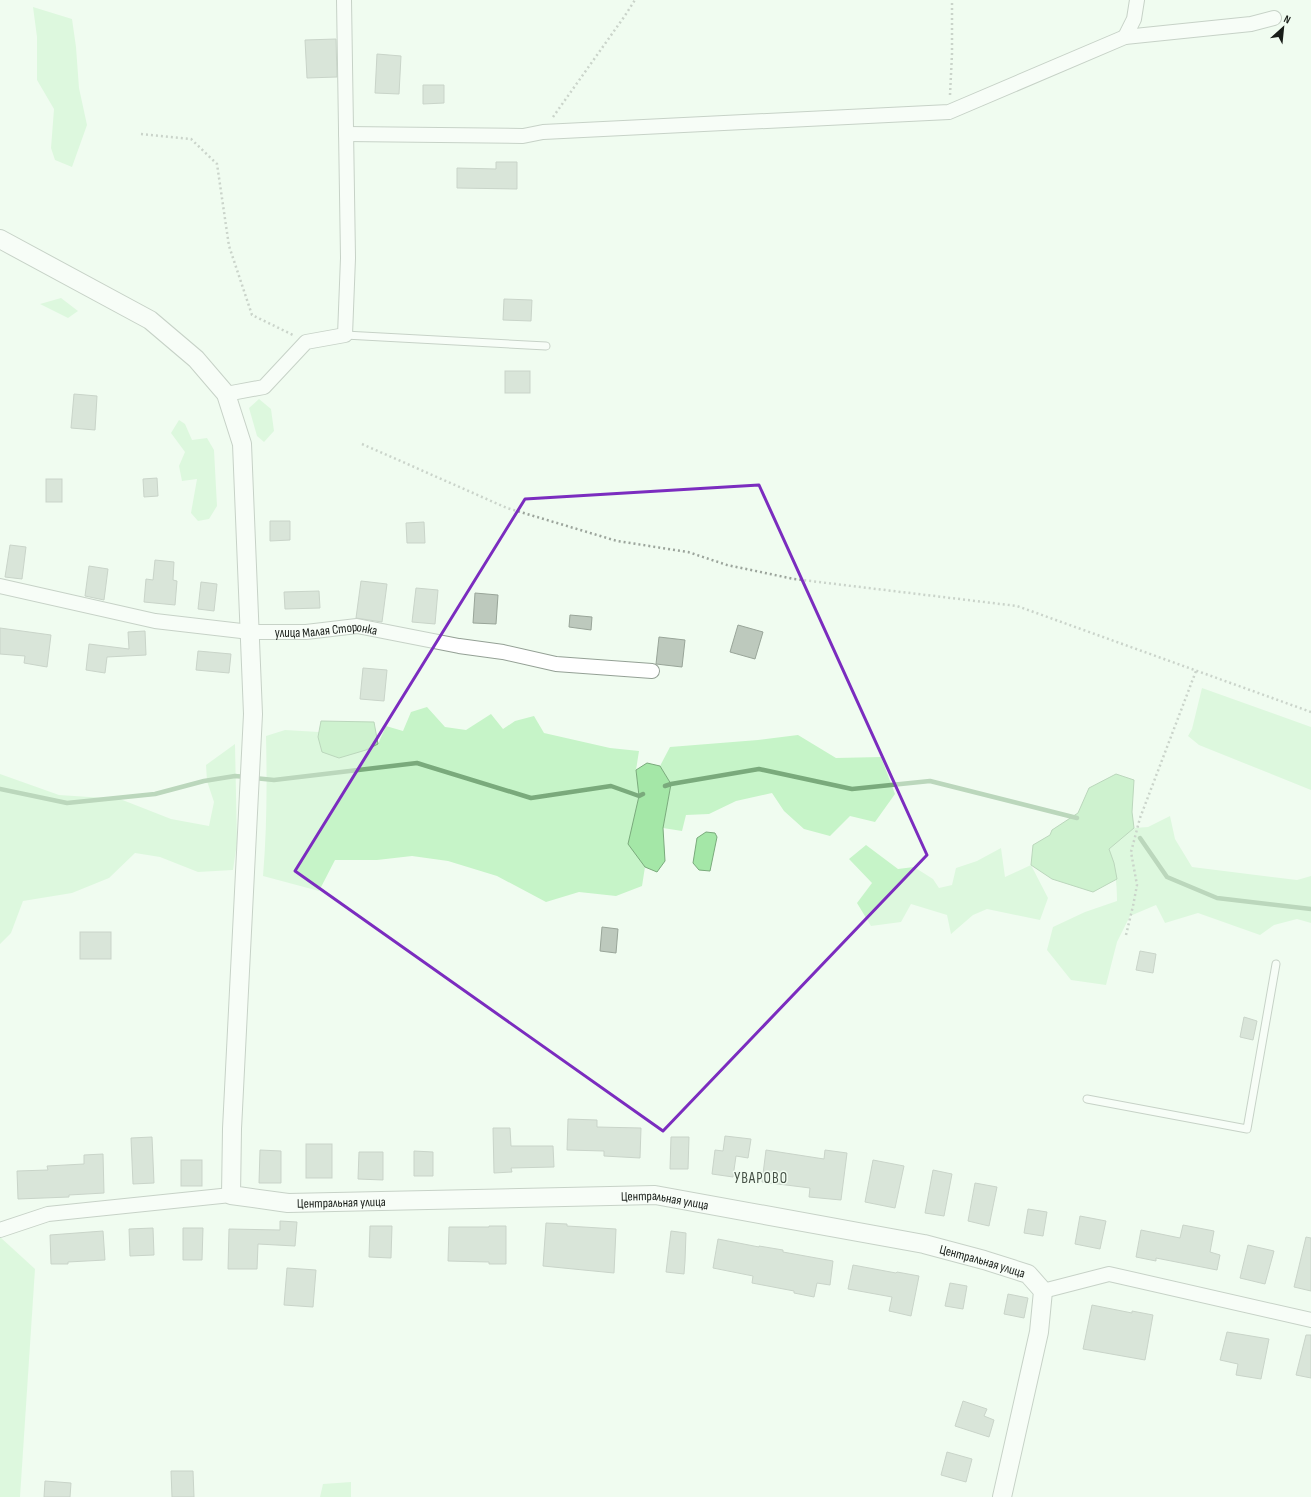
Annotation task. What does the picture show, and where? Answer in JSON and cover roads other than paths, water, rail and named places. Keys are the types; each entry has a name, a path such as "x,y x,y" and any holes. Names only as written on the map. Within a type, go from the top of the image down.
{"street":[{"path":"226,394 264,387 306,342 345,335 348,258 344,0"},
{"path":"1125,37 1134,19 1137,0"},
{"path":"346,134 523,136 543,132 949,112 1125,37 1251,24 1274,18"},
{"path":"0,239 150,320 196,359 226,394 242,444 253,714 232,1129 231,1195"},
{"name":"улица Малая Сторонка","path":"0,586 155,621 250,632 306,632 357,626 459,646 503,652 556,664 652,671"},
{"name":"Центральная улица","path":"0,1230 48,1214 231,1195 288,1203 655,1195 924,1244 984,1260 1028,1274 1043,1291"},
{"path":"1002,1497 1039,1332 1043,1291 1109,1274 1311,1320"}],"lane":[{"path":"345,335 546,346"},
{"path":"1087,1099 1247,1129 1276,964"}],"waterway":[{"path":"254,778 274,780 417,763 531,798 611,786 639,796 643,794"},
{"path":"665,786 759,769 852,789 930,781 1077,818"},
{"path":"0,789 67,803 155,794 204,781 235,776 246,777"},
{"path":"1140,838 1167,877 1217,898 1311,909"}],"district":[{"name":"УВАРОВО","path":"761,1178"}]}
